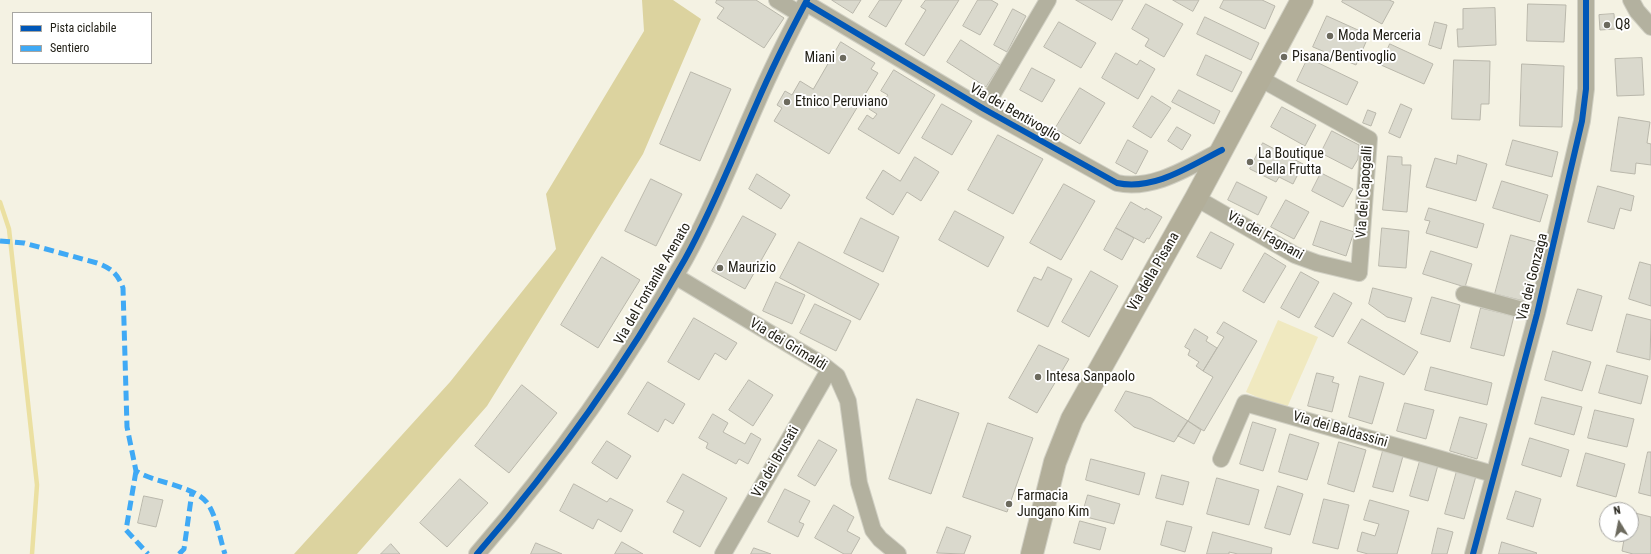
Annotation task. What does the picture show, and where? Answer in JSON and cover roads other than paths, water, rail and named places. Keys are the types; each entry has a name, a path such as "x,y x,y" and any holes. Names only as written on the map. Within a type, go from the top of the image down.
{"main road":[{"name":"Via della Pisana","path":"1030,551 1055,462 1072,419 1196,198 1302,0"}],"street":[{"name":"Via dei Bentivoglio","path":"777,0 804,6 1106,179 1122,184 1139,185 1161,180 1222,150"},
{"path":"984,109 1048,0"},
{"name":"Via dei Gonzaga","path":"1473,554 1493,474 1537,314 1585,106 1586,0"},
{"path":"1631,0 1637,11 1651,28"},
{"name":"Via del Fontanile Arenato","path":"477,554 520,505 563,448 645,326 675,276 716,196 757,103 804,6"},
{"name":"Via dei Capogalli","path":"1261,79 1369,139 1359,273"},
{"name":"Via dei Fagnani","path":"1196,198 1295,255 1317,263 1359,273"},
{"name":"Via dei Grimaldi","path":"675,276 829,370 841,382 848,401 859,483 870,523 876,535 898,554"},
{"path":"1464,294 1537,314"},
{"name":"Via dei Brusati","path":"723,554 829,370"},
{"name":"Via dei Baldassini","path":"1221,459 1245,403 1493,474"}],"waterway":[{"path":"0,202 9,229 37,485 32,554"}],"place":[{"name":"Q8","path":"1607,25"},
{"name":"Moda Merceria","path":"1330,36"},
{"name":"Pisana/Bentivoglio","path":"1284,57"},
{"name":"Miani","path":"843,58"},
{"name":"Etnico Peruviano","path":"787,102"},
{"name":"La Boutique Della Frutta","path":"1250,162"},
{"name":"Maurizio","path":"720,268"},
{"name":"Intesa Sanpaolo","path":"1038,377"},
{"name":"Farmacia Jungano Kim","path":"1009,504"}]}
